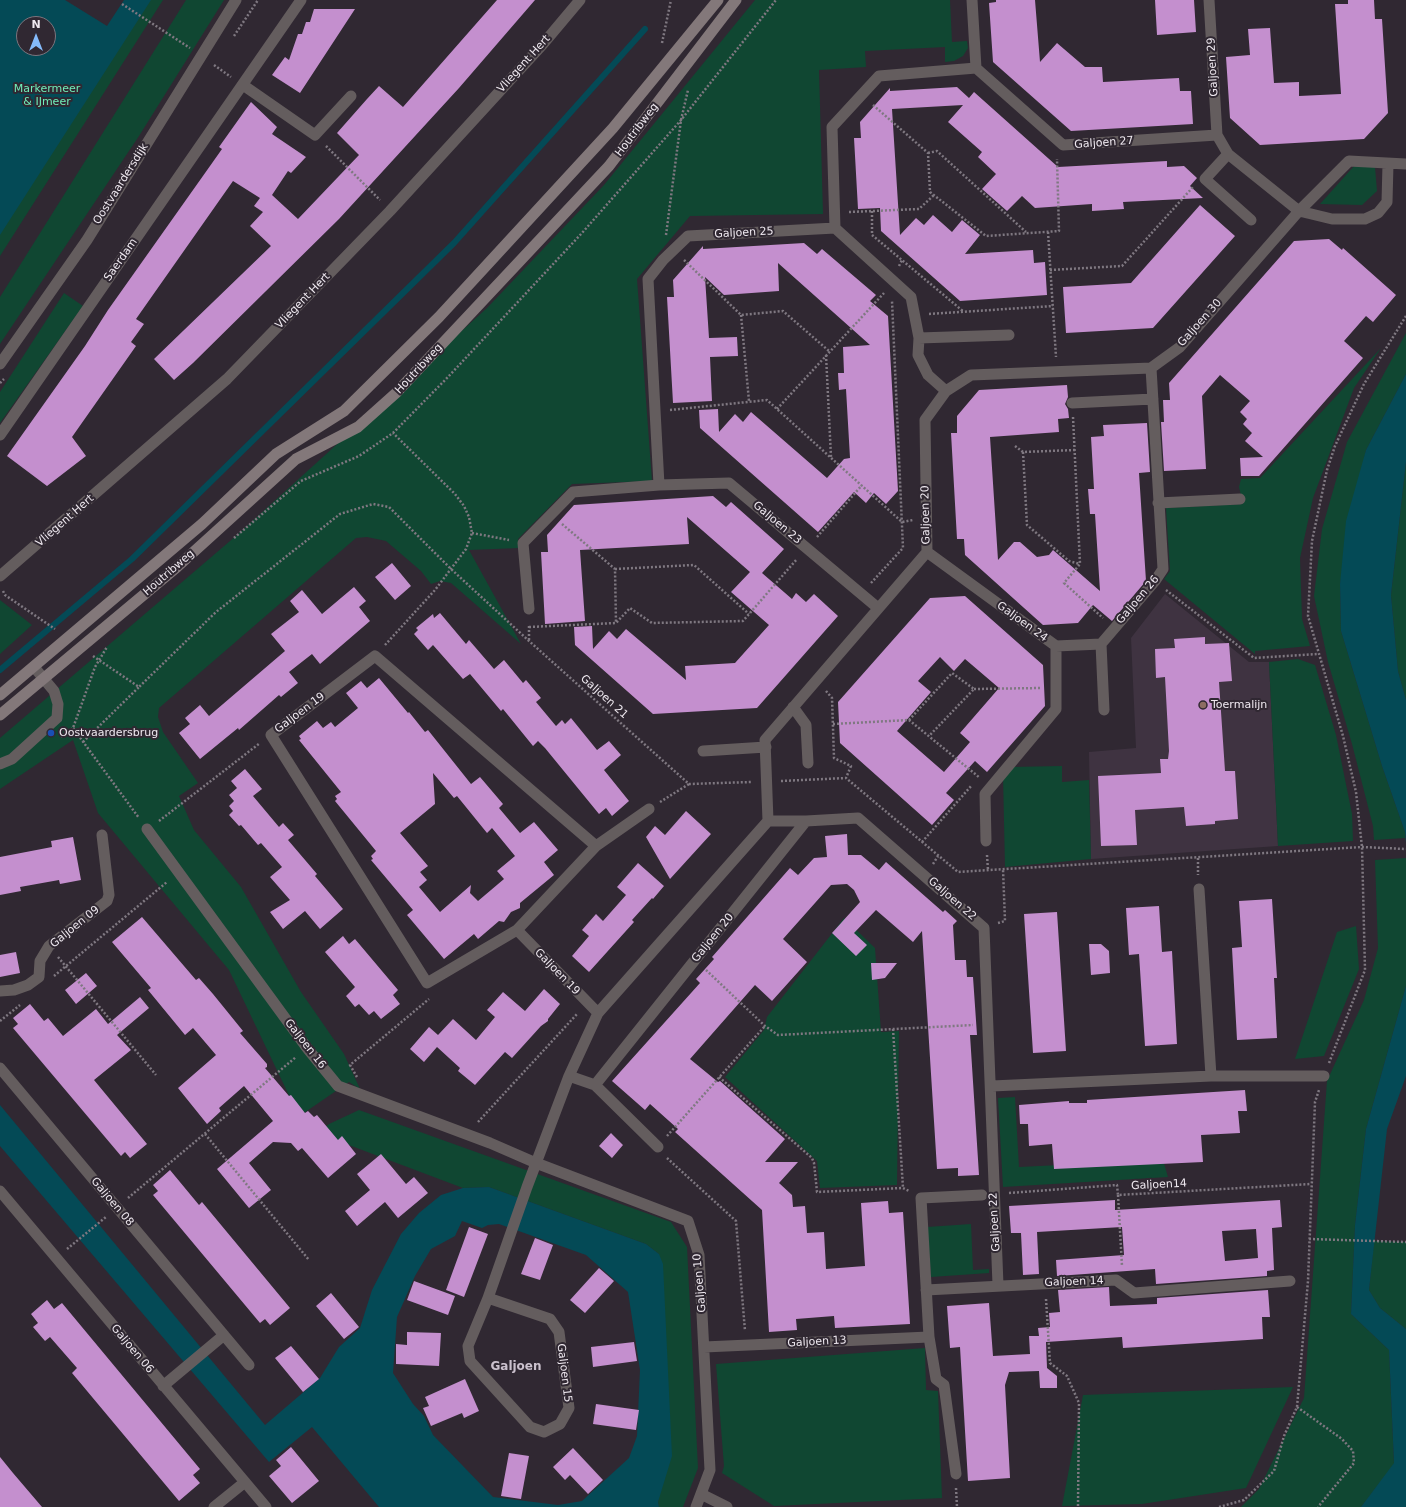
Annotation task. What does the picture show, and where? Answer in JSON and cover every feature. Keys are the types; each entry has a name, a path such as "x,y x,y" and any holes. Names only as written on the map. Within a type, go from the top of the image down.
{"main road":[{"name":"Houtribweg","path":"0,695 202,524 276,454 344,411 444,312 613,128 718,0"},
{"name":"Houtribweg","path":"0,715 177,567 296,459 358,427 396,393 609,166 736,0"}],"street":[{"name":"Oostvaardersdijk","path":"0,364 87,240 236,0"},
{"name":"Saerdam","path":"0,435 301,0"},
{"name":"Vliegent Hert","path":"0,576 227,379 390,211 543,44 580,0"},
{"path":"972,0 976,68 879,76 832,127 835,228 911,297 919,338 918,355 928,375 946,391 971,375 1151,368"},
{"name":"Galjoen 29","path":"1209,0 1216,135"},
{"name":"Galjoen 27","path":"976,68 1063,146 1216,135"},
{"path":"243,85 314,134 351,96"},
{"path":"1216,135 1228,154 1299,211 1332,219 1365,219 1378,213 1387,202 1388,164"},
{"path":"1228,154 1205,179 1251,220"},
{"name":"Galjoen 30","path":"1151,368 1180,346 1299,211 1350,161 1406,164"},
{"name":"Galjoen 25","path":"663,260 688,236 835,228"},
{"path":"659,485 648,279 663,260"},
{"path":"919,338 1009,335"},
{"name":"Galjoen 26","path":"1101,644 1164,569 1158,503 1151,368"},
{"name":"Galjoen 20","path":"768,821 765,740 927,552 926,420 946,391"},
{"path":"1072,403 1153,399"},
{"name":"Galjoen 23","path":"523,543 573,492 659,485 729,483 878,608"},
{"path":"1158,503 1240,499"},
{"path":"523,543 529,609"},
{"name":"Galjoen 24","path":"927,552 1056,646 1056,709 985,794 986,841"},
{"path":"1056,646 1101,644 1104,710"},
{"path":"375,656 596,846"},
{"name":"Galjoen 19","path":"375,656 270,735 427,983"},
{"path":"0,764 12,759 57,718 58,704 56,698 44,678 34,666"},
{"path":"793,707 806,725 808,764"},
{"path":"703,751 766,747"},
{"path":"427,983 517,930 596,846 649,809"},
{"name":"Galjoen 22","path":"806,821 858,818 984,928 992,1086 988,1194 998,1286"},
{"path":"536,1163 569,1076 598,1013 768,821 806,821"},
{"name":"Galjoen 20","path":"595,1085 806,821"},
{"name":"Galjoen 16","path":"147,829 307,1048 338,1086 467,1134 536,1163"},
{"name":"Galjoen 09","path":"0,991 14,990 28,985 39,977 40,961 49,946 107,901 109,895 102,835"},
{"path":"1199,889 1211,1076"},
{"name":"Galjoen 19","path":"517,930 598,1013"},
{"name":"Galjoen 08","path":"0,1068 249,1365"},
{"path":"569,1076 595,1085 658,1147"},
{"path":"992,1086 1211,1076 1324,1076"},
{"name":"Galjoen 15","path":"488,1298 550,1319 559,1332 569,1408 560,1424 544,1432 530,1427 470,1361 468,1346 488,1298 536,1163"},
{"name":"Galjoen 10","path":"536,1163 688,1221 699,1255 710,1470 696,1507"},
{"name":"Galjoen 06","path":"0,1191 266,1507"},
{"path":"956,1474 944,1385 936,1379 929,1337 921,1198 988,1194"},
{"name":"Galjoen 14","path":"926,1290 1116,1280 1134,1293 1290,1281"},
{"path":"163,1386 224,1335"},
{"name":"Galjoen 13","path":"704,1347 929,1337"},
{"path":"214,1507 244,1482"},
{"path":"701,1494 727,1507"}],"path":[{"path":"665,66 659,54 671,0"},
{"path":"122,4 164,30"},
{"path":"663,260 681,120 688,87 678,76"},
{"path":"861,94 928,153 930,192 986,236 1026,232 1059,231 1056,160 1063,146"},
{"path":"314,134 390,211"},
{"path":"928,153 936,151 1026,232"},
{"path":"1050,270 1122,266 1200,179 1205,179"},
{"path":"835,212 919,209 934,195"},
{"path":"872,211 872,235 964,312"},
{"path":"1048,232 1057,371"},
{"path":"673,250 741,315 749,402"},
{"path":"777,409 884,292 902,260"},
{"path":"861,594 903,548 891,278"},
{"path":"915,315 1053,306"},
{"path":"741,315 783,311 829,351"},
{"path":"1219,1507 1244,1500 1274,1471 1284,1436 1297,1407 1308,1281 1315,1102 1365,970 1362,847 1356,792 1343,736 1308,616 1312,541 1327,470 1343,426 1364,384 1406,316"},
{"path":"826,354 831,457"},
{"path":"655,412 767,400 902,522"},
{"path":"1072,403 1080,564 1064,583 1115,628"},
{"path":"375,656 435,590 466,549 472,533 469,517 464,506 455,494 393,433"},
{"path":"1015,446 1023,452 1075,450"},
{"path":"1023,452 1027,525 1069,560 1080,564"},
{"path":"529,627 616,623 630,608 652,623 743,621 862,485"},
{"name":"Galjoen 21","path":"83,742 216,612 340,514 373,504 389,508 451,569 689,784"},
{"path":"551,514 615,569 694,565 749,614"},
{"path":"902,522 926,516"},
{"path":"472,533 523,543"},
{"path":"615,569 616,623"},
{"path":"1155,581 1254,658 1318,654"},
{"path":"910,720 952,673 974,689 1056,687"},
{"path":"130,680 139,687"},
{"path":"815,681 832,698 834,758 851,766 846,778"},
{"path":"929,736 974,689"},
{"path":"833,724 910,720 991,786"},
{"path":"72,728 147,829 270,735"},
{"path":"922,842 979,777"},
{"path":"649,809 689,784 846,778 958,872 1362,847 1406,849"},
{"path":"984,928 1005,921 1003,869"},
{"path":"48,981 178,873"},
{"path":"49,946 156,1075"},
{"path":"695,960 765,1026 778,1035 893,1028 989,1025"},
{"path":"372,1099 350,1065 429,998 427,983"},
{"path":"0,1021 24,1001"},
{"path":"467,1134 587,1002"},
{"path":"746,1345 736,1221 673,1165 658,1147 765,1026"},
{"path":"893,1028 903,1188"},
{"path":"68,1248 307,1048"},
{"path":"719,1077 812,1158 817,1192 903,1188 921,1198"},
{"path":"205,1134 309,1260"},
{"name":"Galjoen14","path":"988,1194 1117,1185 1118,1195 1311,1184"},
{"path":"1118,1195 1124,1286"},
{"path":"1309,1239 1406,1242"},
{"path":"1045,1283 1050,1363 1067,1376 1079,1404 1078,1507"},
{"path":"1297,1407 1342,1439 1353,1451 1354,1463 1318,1507"}],"shaded area":[{"name":"Toermalijn","path":"1165,594 1249,662 1269,662 1278,846 1091,859 1089,752 1136,748 1131,638"}],"green space":[{"name":"Markermeer & IJmeer","path":"0,0 163,0 0,256"},
{"path":"186,0 224,0 139,136 0,344 0,297"},
{"path":"755,0 950,0 952,42 967,41 968,48 963,56 954,61 945,62 945,47 865,51 866,67 819,70 823,214 690,216 637,279 652,481 572,484 518,539 519,548 469,550 521,644 451,583 440,581 431,584 421,571 386,541 367,537 356,538 159,708 158,717 163,732 198,783 179,796 194,830 241,887 301,992 344,1054 360,1089 349,1082 301,1115 296,1110 229,970 98,813 73,740 0,789 0,738 237,535 487,308 604,185"},
{"path":"1355,165 1375,167 1377,191 1362,205 1320,204"},
{"path":"64,293 83,306 0,423 0,392"},
{"path":"1406,333 1406,374 1366,450 1340,584 1341,631 1382,766 1405,832 1405,838 1374,840 1373,826 1352,744 1328,662 1314,596 1322,529 1347,442"},
{"path":"1381,348 1354,388 1313,498 1300,558 1302,619 1310,646 1255,651 1255,654 1164,579 1170,571 1166,508 1243,504 1239,487 1241,479 1260,478"},
{"path":"1406,462 1406,700 1398,671 1391,595"},
{"path":"0,600 32,625 0,654"},
{"path":"1298,659 1315,665 1336,735 1352,814 1353,841 1278,846 1269,662"},
{"path":"1062,766 1062,782 1089,780 1091,859 1005,867 1003,775 1010,767"},
{"path":"1406,858 1406,986 1366,1129 1355,1225 1351,1314 1389,1350 1394,1464 1361,1507 1241,1507 1259,1489 1304,1398 1327,1081 1364,1000 1378,948 1375,860"},
{"path":"844,918 875,948 881,1032 899,1031 897,1185 820,1188 817,1161 725,1077 764,1030 767,1017"},
{"path":"1356,926 1359,969 1324,1056 1295,1059 1337,932"},
{"path":"1015,1097 1019,1167 1163,1160 1168,1177 1003,1187 998,1098"},
{"path":"359,1110 671,1222 687,1247 698,1468 683,1507 659,1507 658,1502 659,1254 646,1244 489,1187 463,1188 325,1136 320,1131 329,1124"},
{"path":"971,1224 973,1270 989,1269 989,1273 931,1277 927,1227"},
{"path":"1374,1241 1406,1242 1406,1329 1380,1308 1369,1290"},
{"path":"925,1348 926,1390 938,1391 942,1498 774,1506 722,1473 724,1466 716,1364"},
{"path":"1293,1387 1246,1488 1142,1504 1062,1506 1083,1395"}],"water":[{"name":"Markermeer & IJmeer","path":"0,0 151,0 0,235"},
{"path":"1406,374 1406,462 1391,595 1398,671 1406,700 1406,843 1405,832 1382,766 1341,631 1340,584 1346,521 1366,450"},
{"path":"1406,986 1406,1076 1387,1129 1369,1290 1380,1308 1406,1329 1406,1507 1361,1507 1394,1463 1389,1350 1351,1314 1355,1225 1366,1129"},
{"path":"0,1105 265,1425 320,1378 339,1347 360,1328 372,1290 401,1234 419,1213 441,1195 463,1188 489,1187 646,1244 659,1254 663,1264 672,1456 658,1502 659,1507 379,1507 312,1427 269,1462 0,1146","holes":["462,1221 482,1228 488,1225 499,1224 586,1255 628,1292 640,1370 637,1436 629,1458 582,1501 558,1505 493,1497 433,1435 424,1416 413,1404 393,1373 397,1317 415,1276 431,1249 455,1236"]}],"pier":[{"path":"65,0 124,0 107,26"}],"building":[{"path":"497,0 535,0 459,88 339,219 193,363 174,380 154,359 271,246 250,226 263,212 254,206 260,198 233,181 136,319 144,324 131,342 136,346 72,437 86,456 47,486 7,456 222,149 219,147 251,102 277,127 272,134 306,157 291,173 288,171 272,195 298,219 359,155 337,133 367,99 379,86 403,107"},
{"path":"996,0 1035,0 1040,62 1057,43 1085,67 1102,67 1103,82 1179,78 1180,91 1191,91 1193,124 1071,131 993,62 989,3 996,2"},
{"path":"1155,0 1194,0 1196,32 1157,35"},
{"path":"1348,0 1374,0 1375,19 1382,19 1388,113 1364,139 1260,145 1230,118 1226,57 1250,55 1248,29 1270,28 1274,83 1299,82 1299,96 1341,94 1335,4 1348,4"},
{"path":"314,9 355,9 300,93 272,75 285,57 289,60 298,34 302,34 306,22 310,22"},
{"path":"957,87 969,98 974,92 1058,167 1167,161 1167,167 1184,166 1197,178 1190,186 1203,198 1123,202 1124,209 1092,211 1092,204 1035,208 1022,196 1007,211 982,189 996,174 978,157 982,152 948,122 963,105 892,109 900,235 916,218 924,225 933,215 952,232 962,220 980,235 965,254 1033,250 1034,263 1045,262 1047,295 960,301 881,231 880,208 858,209 854,138 861,138 860,122 890,88 890,91"},
{"path":"1200,205 1235,236 1153,328 1066,333 1063,287 1131,283"},
{"path":"1329,239 1342,250 1343,248 1396,295 1373,322 1366,316 1344,341 1363,358 1259,476 1241,476 1240,458 1263,457 1245,441 1252,433 1243,424 1247,419 1240,412 1250,401 1220,375 1202,396 1206,469 1164,471 1161,422 1164,422 1163,400 1170,400 1169,383 1294,241"},
{"path":"804,243 817,254 822,249 876,295 870,301 888,316 898,491 886,504 874,493 866,503 854,492 818,532 700,428 699,410 718,409 719,432 735,414 743,422 751,412 827,478 844,459 850,458 846,389 839,390 838,373 844,373 843,347 870,345 778,263 779,291 724,295 705,277 709,338 737,337 738,356 710,357 712,401 673,403 667,297 674,297 673,280 703,246 703,249"},
{"path":"1067,385 1068,397 1065,404 1068,409 1069,418 1058,419 1059,432 990,437 998,560 1014,542 1020,542 1037,557 1049,555 1053,550 1100,591 1095,514 1090,514 1088,489 1094,489 1091,437 1104,436 1103,425 1147,423 1150,472 1139,473 1146,581 1112,621 1093,605 1078,623 1043,625 965,555 964,539 957,539 951,433 957,433 957,416 979,390"},
{"path":"713,496 726,507 731,502 784,549 762,573 792,599 796,593 806,602 814,594 838,616 757,708 653,714 575,645 574,627 592,626 593,649 609,631 617,639 626,629 686,680 685,666 735,663 769,625 731,592 750,572 687,517 689,544 580,550 585,621 545,624 541,552 548,552 547,535 574,505"},
{"path":"392,563 411,586 395,600 375,577"},
{"path":"354,587 366,601 359,607 370,621 320,664 312,654 289,672 298,683 281,697 279,695 239,730 238,728 200,759 179,733 190,724 185,718 200,705 209,716 285,651 271,634 299,612 290,601 302,590 322,614"},
{"path":"965,596 1043,665 1045,706 987,772 975,761 946,793 954,800 932,825 840,743 838,702 930,598","holes":["940,657 954,671 965,659 999,688 960,733 970,742 944,772 897,731 931,692 918,681"]},
{"path":"440,613 466,644 469,640 494,669 504,660 523,683 526,680 541,698 536,702 556,726 562,720 565,724 571,718 597,750 609,741 621,755 604,770 629,801 612,816 606,808 599,814 545,748 538,741 533,746 503,709 501,711 470,674 463,679 433,645 428,650 414,634 418,630 416,628 433,614 434,618"},
{"path":"1205,637 1205,644 1229,643 1232,681 1219,682 1225,771 1235,771 1238,819 1215,821 1215,824 1186,826 1184,807 1135,810 1137,845 1101,846 1098,776 1161,773 1160,759 1168,759 1169,751 1165,677 1156,678 1155,649 1175,648 1174,639"},
{"path":"379,678 425,732 428,730 471,784 480,777 503,804 499,808 520,833 534,822 558,850 544,862 554,875 520,903 520,908 511,912 504,922 499,921 478,939 474,934 444,959 407,915 413,910 371,860 373,859 371,856 376,851 335,801 337,799 335,796 341,792 299,740 301,739 299,736 317,721 323,728 331,722 335,727 358,708 346,693 361,681 367,688","holes":["433,773 454,798 457,796 487,833 492,828 515,856 497,871 504,879 478,901 470,893 471,885 440,912 419,887 427,880 420,872 428,866 400,833 435,804"]},
{"path":"245,769 262,789 253,796 279,827 283,823 294,835 288,840 317,874 315,876 343,909 320,929 305,911 283,929 270,912 290,900 270,877 282,867 261,843 258,845 241,825 239,826 229,815 233,811 229,806 234,801 229,795 237,788 231,781"},
{"path":"686,811 711,834 670,879 646,837 655,826 665,835"},
{"path":"847,834 848,855 861,855 879,870 886,862 943,912 945,910 957,921 953,925 955,960 966,960 967,977 973,977 977,1035 970,1035 979,1175 958,1176 958,1168 937,1169 922,931 913,942 876,910 854,933 867,945 856,956 832,933 860,902 854,890 847,884 831,885 783,939 807,962 772,1001 755,985 690,1059 718,1082 720,1081 785,1139 765,1162 798,1162 779,1183 792,1195 793,1207 805,1206 807,1233 824,1232 826,1269 865,1266 861,1203 888,1201 889,1213 903,1212 910,1324 835,1328 834,1316 796,1319 797,1330 769,1332 762,1210 675,1132 678,1129 650,1104 645,1110 612,1081 700,983 696,979 714,959 712,957 790,868 798,875 814,858 827,857 825,836"},
{"path":"73,837 81,880 60,884 59,880 20,887 21,891 0,895 0,857 52,847 51,841"},
{"path":"638,863 664,886 632,920 634,922 589,972 572,956 589,936 582,930 596,914 603,921 626,895 617,887"},
{"path":"1272,899 1277,978 1274,978 1277,1038 1237,1040 1232,948 1242,947 1239,901"},
{"path":"1159,906 1162,952 1172,951 1177,1044 1145,1046 1139,954 1129,955 1126,908"},
{"path":"1057,912 1066,1051 1033,1053 1024,914"},
{"path":"142,917 196,980 199,978 213,994 243,1031 240,1033 267,1064 267,1067 265,1068 289,1096 291,1095 305,1113 308,1111 314,1117 317,1115 338,1140 342,1136 356,1154 328,1178 302,1148 298,1151 291,1143 273,1142 249,1163 271,1190 249,1208 217,1169 273,1121 244,1086 219,1108 221,1111 207,1124 178,1088 216,1055 193,1028 185,1035 148,990 151,988 112,942"},
{"path":"343,936 349,944 355,939 398,990 393,995 400,1004 381,1019 374,1011 369,1015 359,1004 355,1007 346,996 355,987 325,952"},
{"path":"1089,944 1101,944 1109,951 1110,973 1091,975"},
{"path":"16,952 20,973 0,977 0,955"},
{"path":"871,963 897,963 885,978 872,980"},
{"path":"86,973 97,986 76,1004 65,990"},
{"path":"544,989 560,1004 548,1021 541,1026 512,1058 505,1052 475,1085 458,1071 460,1068 437,1047 424,1062 410,1049 429,1027 438,1035 453,1019 476,1040 495,1017 487,1010 503,992 525,1011"},
{"path":"140,997 149,1008 117,1035 131,1050 94,1080 147,1144 130,1158 125,1152 121,1156 13,1028 18,1024 13,1018 30,1004 44,1021 48,1018 63,1036 96,1009 108,1024"},
{"path":"1245,1090 1247,1111 1238,1111 1240,1133 1201,1135 1203,1162 1054,1169 1052,1144 1029,1146 1028,1124 1020,1124 1019,1105 1069,1101 1069,1103 1087,1103 1087,1100"},
{"path":"611,1133 623,1145 612,1158 599,1146"},
{"path":"381,1154 406,1184 414,1177 428,1193 398,1218 385,1202 357,1226 345,1211 370,1190 357,1174"},
{"path":"170,1170 199,1205 202,1202 290,1308 270,1325 265,1319 260,1323 153,1195 158,1191 153,1185"},
{"path":"1115,1200 1115,1210 1280,1200 1282,1227 1272,1228 1274,1270 1267,1271 1267,1276 1156,1284 1155,1269 1057,1276 1056,1260 1124,1255 1122,1227 1037,1232 1039,1274 1023,1275 1021,1233 1011,1233 1009,1206","holes":["1256,1229 1258,1258 1225,1261 1222,1231"]},
{"path":"469,1227 488,1234 464,1297 446,1290"},
{"path":"535,1238 553,1245 540,1280 521,1274"},
{"path":"599,1268 614,1281 585,1313 570,1300"},
{"path":"414,1281 455,1296 448,1315 407,1300"},
{"path":"1109,1287 1110,1306 1157,1304 1157,1298 1268,1290 1270,1317 1262,1317 1263,1339 1123,1348 1122,1337 1046,1342 1047,1368 1057,1376 1057,1388 1040,1388 1039,1371 1009,1372 1005,1385 1010,1478 968,1481 960,1347 950,1348 947,1306 989,1303 993,1356 1030,1354 1029,1336 1039,1336 1038,1328 1050,1327 1049,1313 1060,1312 1058,1290"},
{"path":"331,1293 359,1327 344,1339 316,1306"},
{"path":"47,1300 54,1309 62,1303 200,1469 193,1475 200,1483 179,1501 72,1373 77,1368 50,1337 45,1341 33,1327 38,1323 31,1314"},
{"path":"407,1332 441,1333 439,1366 396,1364 396,1344 407,1345"},
{"path":"634,1342 637,1361 593,1367 591,1347"},
{"path":"291,1346 319,1379 303,1392 275,1358"},
{"path":"465,1379 479,1411 464,1418 462,1413 431,1426 423,1408 429,1406 425,1397"},
{"path":"596,1404 639,1410 636,1430 593,1424"},
{"path":"291,1447 319,1481 292,1503 269,1476 281,1466 276,1460"},
{"path":"573,1448 603,1480 588,1494 570,1475 565,1480 553,1467"},
{"path":"509,1453 529,1456 521,1499 501,1496"},
{"path":"0,1457 13,1473 42,1507 0,1507"}],"waterway":[{"path":"0,670 132,559 454,243 645,29"}],"place":[{"name":"Toermalijn","path":"1203,705"},
{"name":"Oostvaardersbrug","path":"51,733"}],"district":[{"name":"Galjoen","path":"516,1367"}]}
